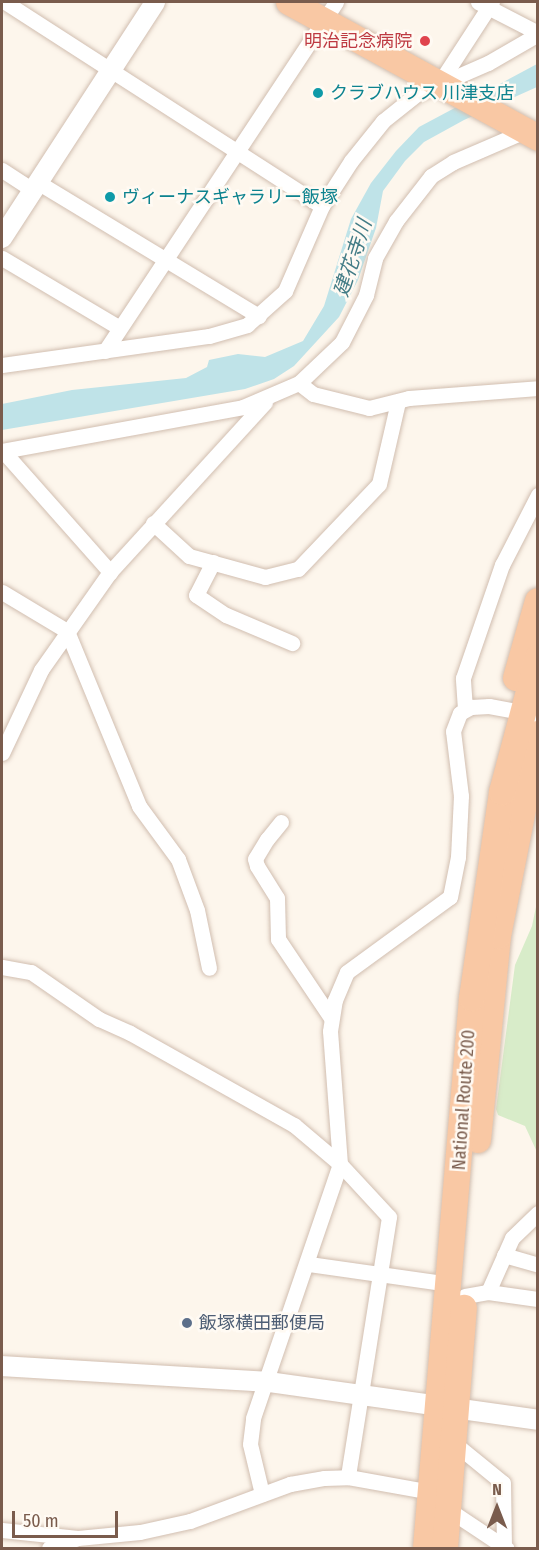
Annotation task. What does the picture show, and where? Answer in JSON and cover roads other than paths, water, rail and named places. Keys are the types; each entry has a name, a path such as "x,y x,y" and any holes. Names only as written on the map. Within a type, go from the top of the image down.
{"highway":[{"path":"289,2 330,11 445,88 529,132"},
{"path":"522,711 537,601"},
{"name":"National Route 200","path":"445,1548 440,1501 447,1406 468,1291 492,846 522,711 537,658"},
{"name":"National Route 200","path":"483,998 537,734"},
{"path":"483,998 537,782"},
{"name":"National Route 200","path":"426,1548 454,1443 447,1406"}],"street":[{"path":"6,2 322,206"},
{"path":"2,238 155,2"},
{"path":"2,365 232,331 259,316 285,291 322,206 351,161 383,120 417,94 445,88 537,33 486,3 445,88"},
{"path":"105,351 330,11"},
{"path":"2,451 267,399 299,383 342,342 366,295 375,258 396,221 431,176 453,162 529,132"},
{"path":"2,170 165,259 259,316"},
{"path":"2,258 120,328"},
{"path":"299,383 314,394 369,408 398,402 537,388"},
{"path":"2,753 41,670 110,572 267,399"},
{"path":"153,523 189,556 265,577 298,569 379,484 398,402"},
{"path":"2,451 110,572"},
{"path":"262,1494 250,1444 253,1418 269,1382 340,1164 330,1018 347,972 450,897 458,857 461,796 453,731 465,710 463,678 502,565 537,495"},
{"path":"213,562 196,595 226,615 292,644"},
{"path":"2,592 67,631 139,806 178,859 197,910 209,968"},
{"path":"465,710 522,711"},
{"path":"282,822 267,839 255,859 277,898 278,939 330,1018"},
{"path":"2,967 31,972 99,1020 130,1033 294,1125 340,1164 389,1217 363,1394 348,1477"},
{"path":"468,1291 504,1256 512,1238 537,1213"},
{"path":"504,1256 537,1265"},
{"path":"309,1264 468,1291 537,1299"},
{"path":"2,1366 269,1382 537,1420"},
{"path":"454,1443 503,1483 505,1548"},
{"path":"49,1548 78,1538 174,1525 290,1484 348,1477 440,1501 505,1548"},
{"path":"2,1530 78,1538"}],"water":[{"name":"建花寺川","path":"537,64 537,87 464,120 424,142 405,161 383,191 376,228 358,280 339,317 294,366 274,379 245,389 2,430 2,404 72,390 186,378 207,367 209,360 238,354 265,357 303,341 324,306 351,219 371,183 396,151 419,127"}],"place":[{"name":"明治記念病院","path":"425,41"},
{"name":"クラブハウス 川津支店","path":"318,93"},
{"name":"ヴィーナスギャラリー飯塚","path":"110,197"},
{"name":"飯塚横田郵便局","path":"187,1323"}]}
